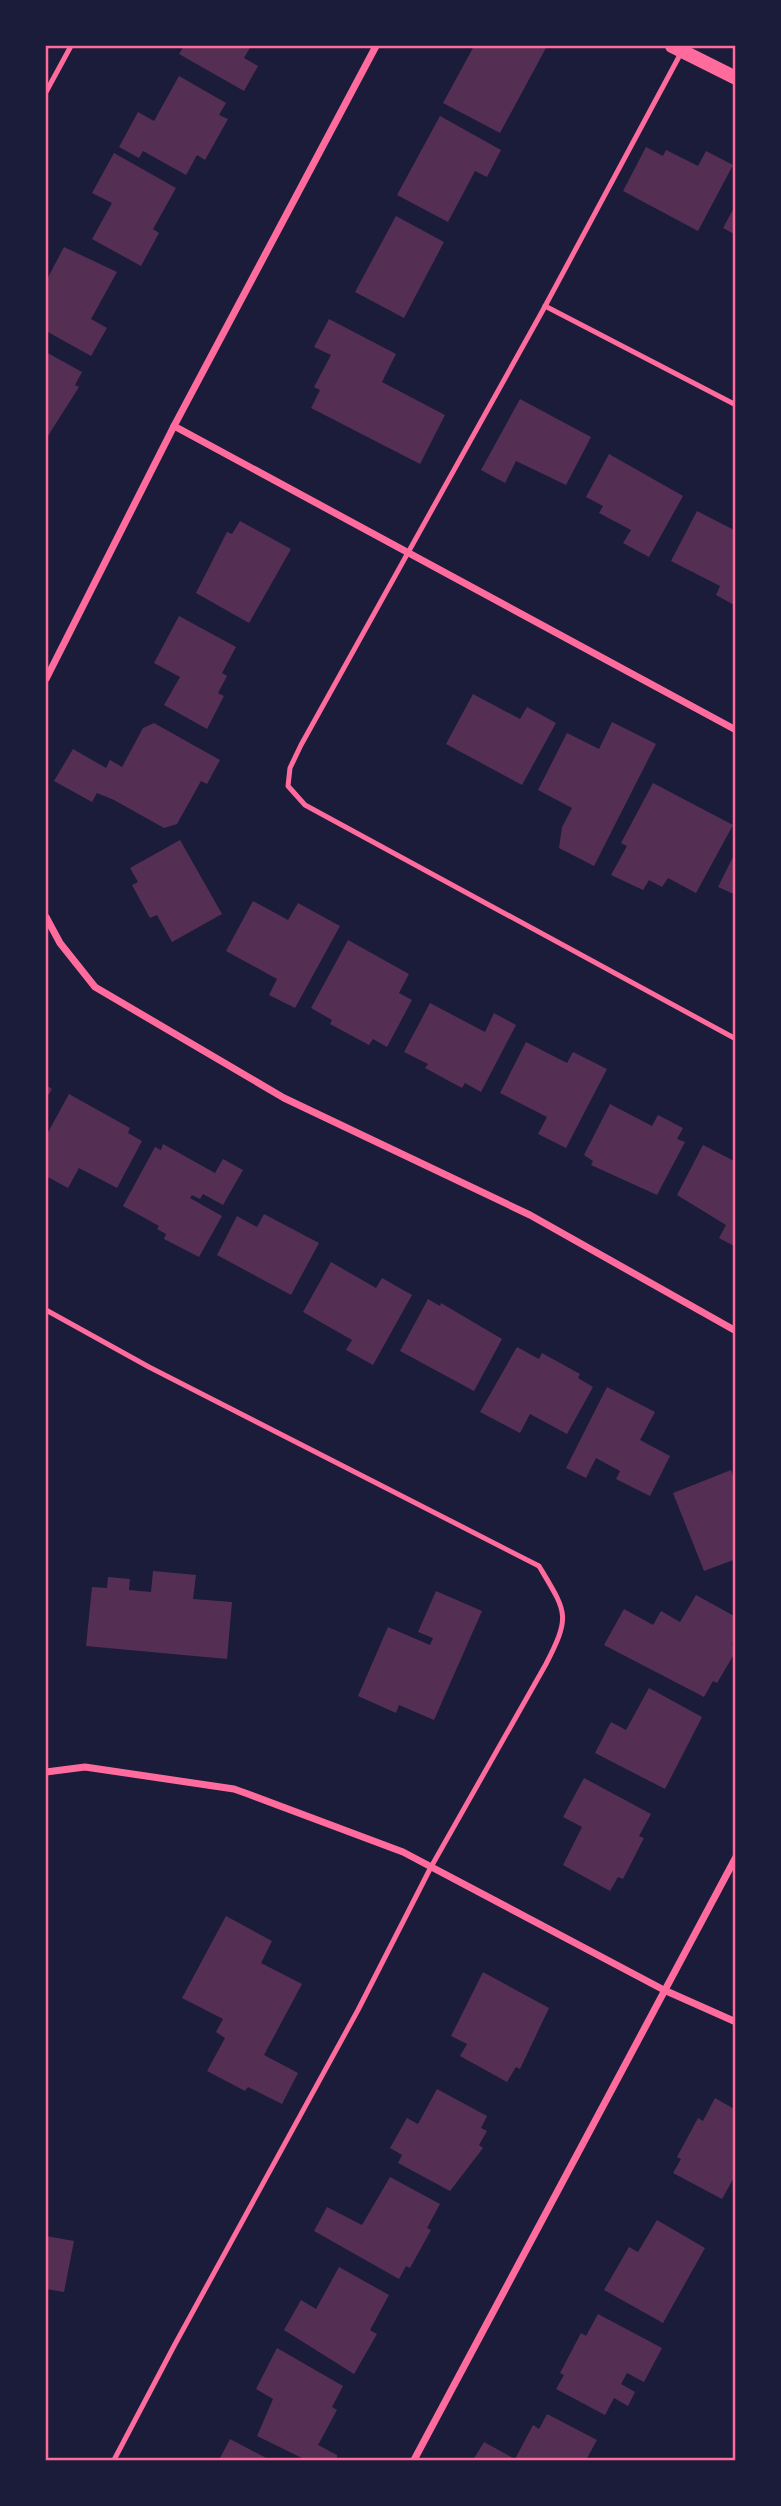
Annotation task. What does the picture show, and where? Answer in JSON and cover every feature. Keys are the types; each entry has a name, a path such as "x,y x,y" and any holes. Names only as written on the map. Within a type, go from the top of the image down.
{"main road":[{"path":"677,48 736,78"}],"street":[{"path":"46,679 174,426 376,46"},
{"path":"174,426 736,730"},
{"path":"46,917 60,943 95,987 284,1098 530,1215 736,1331"},
{"path":"46,1772 85,1767 234,1789 403,1852 664,1990 736,2022"},
{"path":"414,2460 736,1857"}],"lane":[{"path":"46,92 71,46"},
{"path":"677,48 545,306 301,745 290,768 288,786 305,805 736,1039"},
{"path":"545,306 736,405"},
{"path":"46,1310 161,1373 539,1566 564,1614 562,1631 431,1867 351,2022 114,2460"}],"building":[{"path":"184,46 251,46 244,58 258,66 244,91 179,54"},
{"path":"474,46 547,46 500,133 443,103"},
{"path":"179,76 226,103 219,115 228,119 205,160 197,155 186,175 143,151 139,158 119,147 138,112 154,121"},
{"path":"440,116 501,150 487,177 475,171 448,222 397,195"},
{"path":"646,147 663,156 666,150 698,166 706,151 733,165 698,231 623,191"},
{"path":"114,153 176,188 153,229 159,233 141,266 92,239 112,203 92,193"},
{"path":"736,204 736,235 723,228"},
{"path":"396,216 444,242 404,318 355,292"},
{"path":"64,247 117,272 91,319 107,328 91,356 46,331 46,281"},
{"path":"329,319 396,354 382,382 445,415 420,464 311,408 320,390 314,387 331,355 314,347"},
{"path":"46,352 82,372 75,385 79,387 46,439"},
{"path":"520,399 591,437 566,485 516,461 505,483 481,470"},
{"path":"609,454 683,496 649,557 623,543 631,530 599,513 603,506 586,497"},
{"path":"697,511 736,531 736,606 716,595 720,586 671,561"},
{"path":"240,521 291,549 249,623 196,593 227,532 232,534"},
{"path":"179,616 236,647 222,673 227,676 218,693 224,696 207,729 164,705 180,677 154,663"},
{"path":"473,694 520,719 527,707 556,723 522,785 446,744"},
{"path":"612,722 656,744 594,866 559,848 562,827 572,808 538,790 567,733 599,749"},
{"path":"154,723 220,760 207,784 201,781 177,824 164,828 114,800 97,793 92,802 54,781 73,749 106,768 110,760 122,767 143,728"},
{"path":"653,783 733,825 696,893 668,878 662,887 649,880 643,890 611,875 627,846 621,843"},
{"path":"180,840 222,914 172,942 157,915 150,918 132,885 138,882 130,868"},
{"path":"736,851 736,895 718,887"},
{"path":"253,901 288,920 298,903 340,926 295,1008 269,995 277,979 226,951"},
{"path":"348,940 409,974 399,993 412,1000 387,1047 373,1039 369,1045 330,1024 332,1020 311,1008"},
{"path":"430,1003 485,1032 494,1013 516,1025 481,1092 465,1083 462,1088 425,1068 428,1064 404,1052"},
{"path":"526,1042 567,1063 573,1052 607,1069 566,1148 538,1134 547,1117 500,1093"},
{"path":"46,1085 52,1089 46,1099"},
{"path":"69,1094 130,1128 128,1133 142,1141 117,1188 79,1168 68,1188 46,1176 46,1136"},
{"path":"610,1104 652,1126 658,1115 683,1128 677,1139 685,1142 657,1195 591,1165 593,1161 584,1155"},
{"path":"163,1144 215,1173 223,1159 243,1170 223,1205 203,1194 200,1199 192,1195 190,1198 222,1216 199,1257 164,1239 166,1234 157,1229 159,1226 123,1206 155,1147 161,1150"},
{"path":"703,1145 736,1162 736,1247 719,1238 726,1225 677,1195"},
{"path":"264,1214 319,1243 291,1295 217,1255 237,1216 257,1227"},
{"path":"331,1262 376,1288 382,1278 412,1295 373,1365 346,1350 352,1340 303,1312"},
{"path":"428,1299 440,1306 441,1303 502,1339 474,1391 400,1351"},
{"path":"517,1347 539,1359 542,1353 580,1374 578,1378 593,1387 567,1434 530,1414 520,1433 480,1412"},
{"path":"607,1387 655,1412 640,1440 670,1456 650,1496 616,1479 620,1471 596,1458 586,1478 566,1468"},
{"path":"731,1470 736,1483 736,1559 704,1571 673,1493"},
{"path":"153,1571 196,1575 193,1599 232,1602 227,1659 86,1646 92,1587 107,1588 108,1577 130,1579 129,1590 151,1592"},
{"path":"436,1591 482,1611 434,1720 399,1705 396,1713 358,1696 388,1627 430,1645 433,1638 418,1632"},
{"path":"696,1595 736,1617 736,1639 732,1645 736,1647 736,1651 717,1683 713,1681 704,1697 604,1645 624,1609 653,1625 661,1611 680,1622"},
{"path":"649,1688 702,1717 665,1789 595,1753 611,1722 626,1730"},
{"path":"584,1778 651,1814 639,1836 644,1838 623,1879 618,1877 610,1891 563,1865 582,1827 563,1817"},
{"path":"226,1916 272,1941 261,1963 302,1984 264,2055 298,2073 282,2104 248,2087 245,2091 207,2071 225,2038 216,2032 223,2019 182,1998"},
{"path":"483,1972 549,2008 520,2069 516,2067 507,2082 460,2056 467,2044 451,2036"},
{"path":"437,2089 487,2116 481,2128 487,2131 479,2145 483,2148 450,2191 398,2163 402,2155 390,2148 407,2118 418,2124"},
{"path":"715,2098 736,2110 736,2174 722,2199 673,2173 681,2159 677,2157 698,2118 703,2121"},
{"path":"390,2177 440,2204 427,2228 431,2230 410,2268 406,2266 399,2279 314,2231 327,2207 362,2225"},
{"path":"657,2220 705,2248 663,2323 604,2290 629,2247 638,2252"},
{"path":"46,2236 74,2241 64,2292 46,2289"},
{"path":"339,2267 389,2295 370,2330 377,2334 354,2374 284,2330 301,2300 316,2309"},
{"path":"598,2314 662,2348 644,2382 627,2373 621,2384 635,2392 628,2406 614,2398 605,2415 556,2389 564,2375 560,2373 581,2333 586,2336"},
{"path":"277,2348 343,2386 332,2407 337,2410 318,2445 337,2455 337,2460 306,2460 257,2436 273,2399 256,2389"},
{"path":"547,2414 597,2440 586,2460 473,2460 484,2442 515,2459 533,2425 539,2429"},
{"path":"230,2439 270,2460 219,2460"}]}
